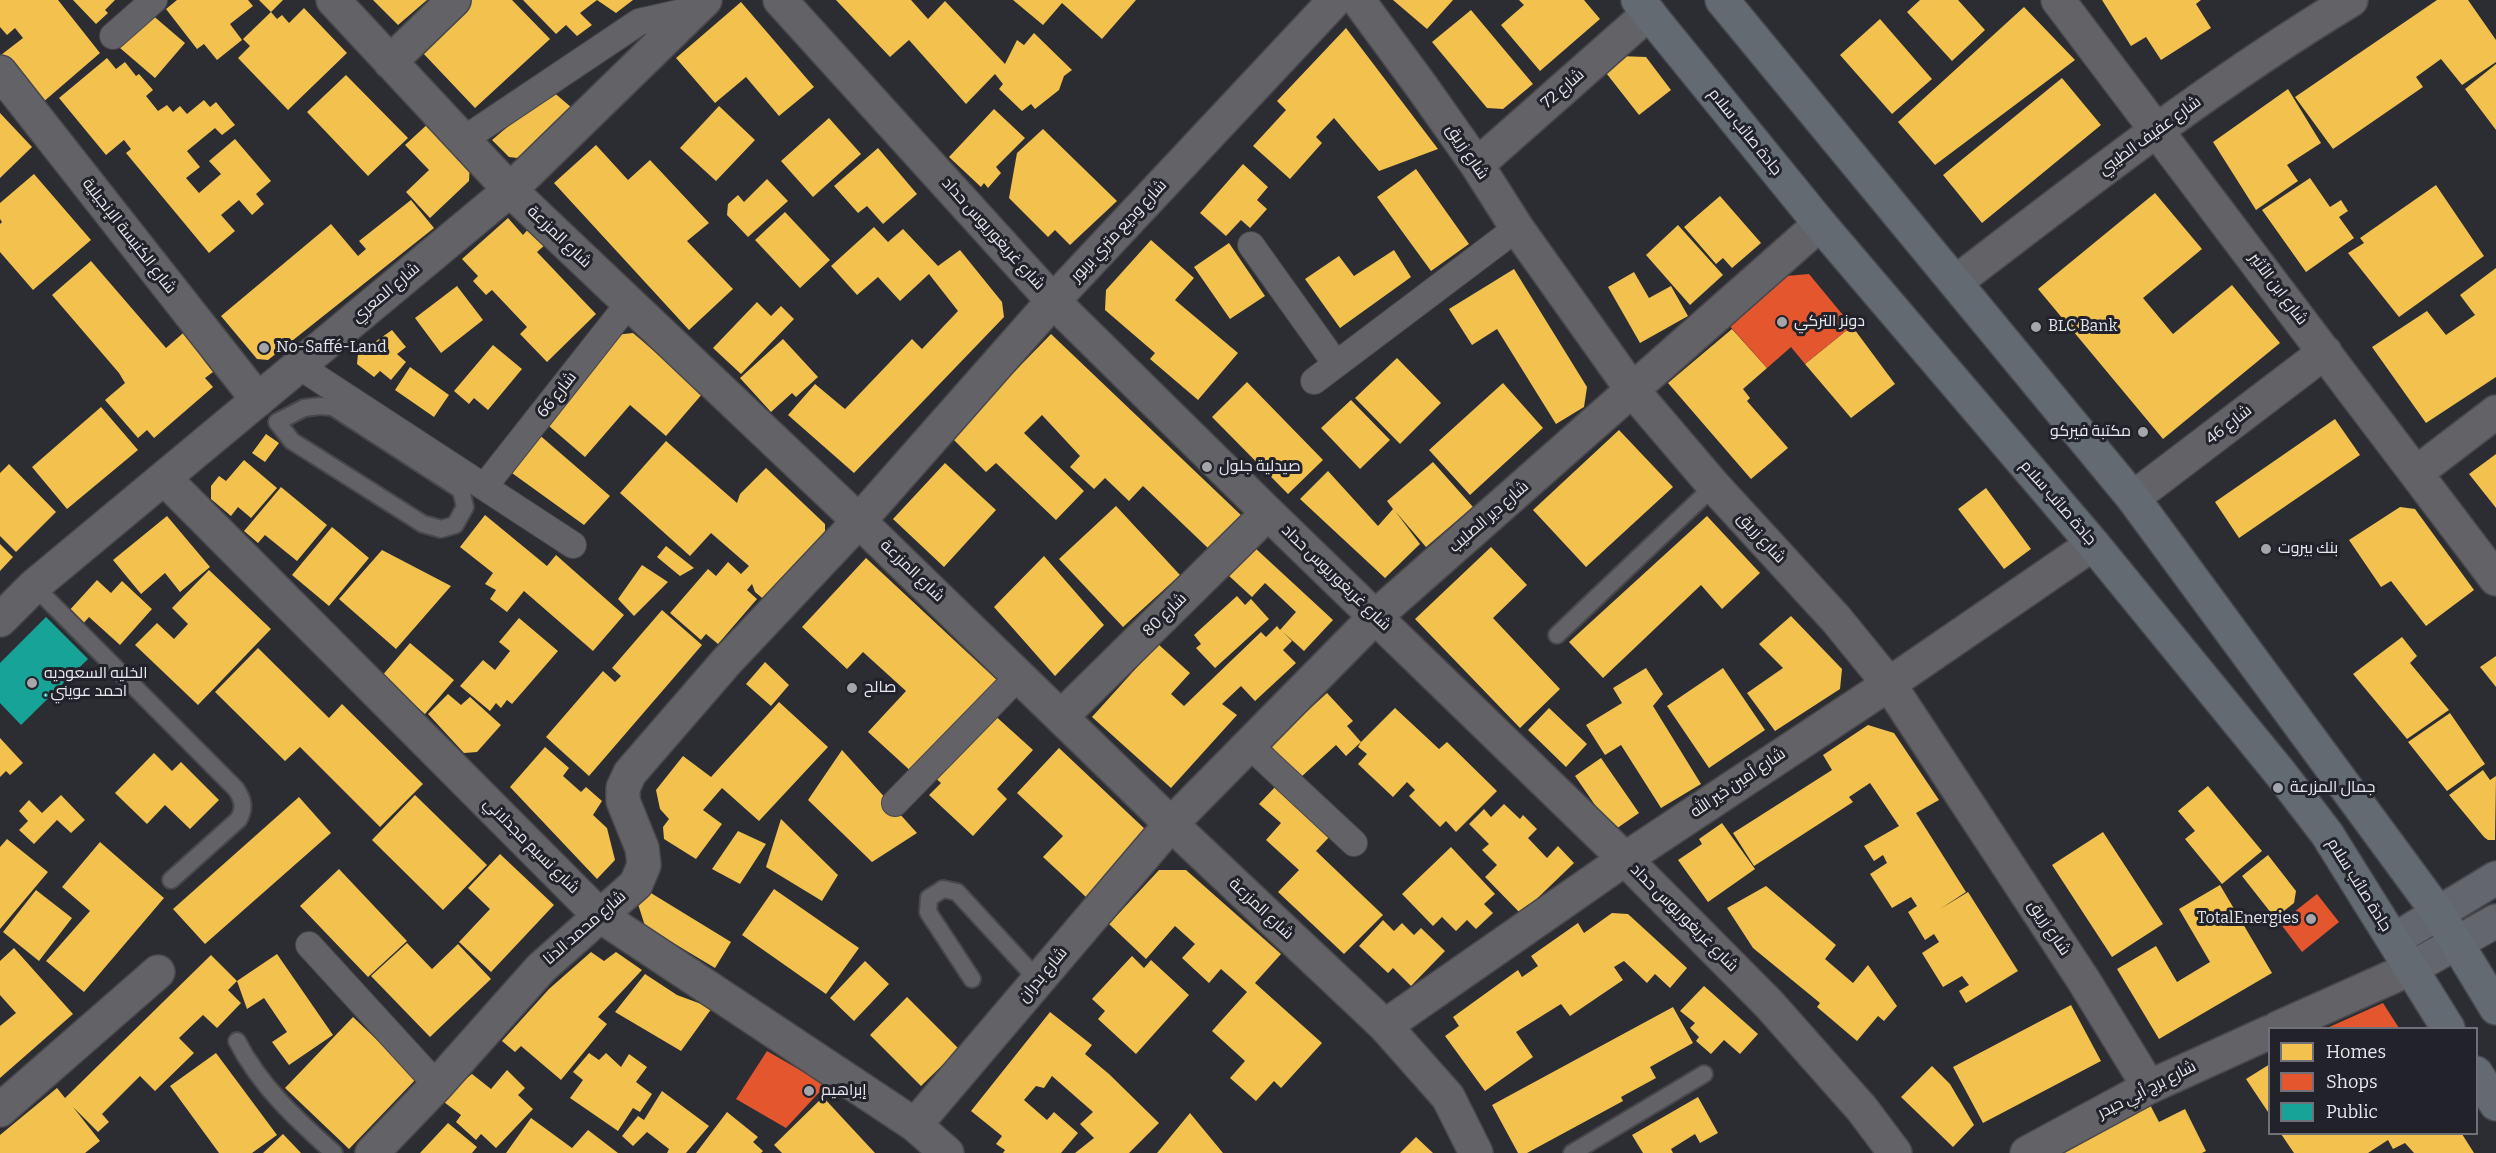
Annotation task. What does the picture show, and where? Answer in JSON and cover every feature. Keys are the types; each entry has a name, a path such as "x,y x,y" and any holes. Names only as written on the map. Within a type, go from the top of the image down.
{"highway":[{"path":"1722,0 2133,498 2439,914 2496,1008"},
{"name":"جادة صائب سلام","path":"1644,7 1820,224 2093,544 2281,774 2327,834 2447,1027"},
{"path":"2478,1076 2496,1104"}],"main road":[{"path":"2394,939 2496,878"},
{"path":"2410,969 2496,921"}],"street":[{"path":"113,36 154,0"},
{"name":"شارع المزرعة","path":"333,0 510,190 1385,1026 1448,1097 1476,1153"},
{"path":"390,62 454,0"},
{"name":"شارع غريغوريوس حداد","path":"780,0 1053,301 1625,859 1769,1004 1862,1109 1895,1153"},
{"name":"شارع وديع متري بربور","path":"859,521 1053,301 1335,0"},
{"name":"شارع زريق","path":"1358,0 1477,165 1516,228 1633,391 1713,486 1836,619 1889,684 2084,981 2149,1087"},
{"name":"شارع ابن الأثير","path":"2058,0 2154,130 2496,579"},
{"name":"شارع عفيف الطيبي","path":"1956,282 2154,130 2336,4"},
{"path":"463,140 639,22 701,5"},
{"name":"شارع المعري","path":"0,620 34,586 164,478 268,411 299,366 510,190 701,5"},
{"name":"شارع 72","path":"1477,165 1644,7"},
{"name":"شارع الكنيسة الإنجيلية","path":"0,72 268,411"},
{"name":"شارع دير الصليب","path":"1171,824 1376,616 1820,224"},
{"path":"1314,381 1516,228"},
{"path":"1251,245 1336,364"},
{"name":"شارع 66","path":"484,487 629,303"},
{"name":"شارع 46","path":"2133,498 2325,352"},
{"path":"299,366 573,545"},
{"path":"2416,473 2496,412"},
{"name":"شارع نسيم مجدلاني","path":"164,478 599,915 915,1125 947,1153"},
{"name":"شارع 80","path":"1061,717 1268,513"},
{"name":"شارع محمد الدنا","path":"372,1153 437,1085 541,968 636,884 644,866 642,849 623,801 623,788 630,773 728,661 859,521"},
{"name":"شارع أمين خير الله","path":"1385,1026 1625,859 1889,684 2093,544"},
{"path":"895,803 1020,675"},
{"path":"1248,745 1354,843"},
{"name":"شارع بدران","path":"915,1125 1171,824"},
{"path":"309,945 437,1085"},
{"path":"2282,1027 2410,969"},
{"path":"0,1110 158,972"},
{"name":"شارع برج أبي حيدر","path":"2027,1153 2149,1087 2268,1033"}],"lane":[{"path":"333,407 462,490 465,507 455,525 441,529 423,524 292,441 268,411 333,407"},
{"path":"1557,635 1713,486"},
{"path":"34,586 236,789 242,799 243,810 239,819 171,880"},
{"path":"972,978 928,912 929,898 943,889 957,892 1038,980"},
{"path":"237,1041 248,1061 278,1100 334,1153"},
{"path":"1572,1153 1704,1074"}],"building: Homes":[{"path":"0,0 58,0 100,53 42,103 1,55 23,38 15,28 7,35 0,27"},
{"path":"73,0 115,0 105,10 108,13 96,24"},
{"path":"177,0 248,0 253,6 230,24 242,40 217,60 204,44 197,49 166,9"},
{"path":"259,0 283,0 271,12"},
{"path":"373,0 427,0 398,25"},
{"path":"472,0 512,0 550,39 475,108 421,51"},
{"path":"523,0 597,0 580,13 592,25 577,36 566,25 556,34"},
{"path":"597,0 633,0 616,13"},
{"path":"836,0 911,0 928,19 945,1 1005,64 1017,40 1024,45 1034,33 1072,70 1064,76 1059,90 1035,109 1031,104 1022,111 999,89 1003,84 995,74 966,104 909,40 890,57"},
{"path":"1013,0 1136,0 1102,39 1062,3 1043,25"},
{"path":"1393,0 1453,0 1427,29"},
{"path":"1519,0 1584,0 1600,19 1540,71 1501,25 1524,5"},
{"path":"1920,0 1958,0 1985,30 1952,61 1907,12"},
{"path":"2102,0 2201,0 2196,4 2211,28 2161,60 2146,37 2131,46"},
{"path":"2437,0 2468,0 2496,40 2496,62 2462,85 2441,59 2416,77 2423,87 2333,149 2295,97"},
{"path":"741,2 814,87 779,116 746,77 715,103 676,58"},
{"path":"2024,7 2075,60 1935,165 1898,122"},
{"path":"304,8 347,53 288,110 238,58 250,46 243,39 271,12 277,19 282,15 289,23"},
{"path":"1471,10 1533,84 1503,109 1487,108 1432,42"},
{"path":"150,13 185,43 155,78 120,48"},
{"path":"1880,19 1932,79 1892,114 1840,55"},
{"path":"1346,28 1438,149 1379,171 1334,118 1316,137 1322,143 1290,179 1253,146 1286,110 1277,101"},
{"path":"1619,56 1646,57 1671,90 1639,115 1603,69"},
{"path":"107,58 116,69 125,62 136,76 139,74 153,90 146,96 158,111 167,105 173,112 180,106 187,114 204,100 210,107 216,102 235,125 222,135 215,128 187,151 200,167 186,178 199,193 221,174 209,161 235,139 271,181 256,194 264,204 252,215 239,200 221,215 235,231 209,253 126,153 131,149 124,140 106,155 59,98"},
{"path":"2496,64 2496,130 2465,89"},
{"path":"346,75 408,138 368,176 307,112"},
{"path":"2062,78 2101,125 1982,223 1943,175"},
{"path":"2288,89 2321,143 2287,165 2298,181 2256,210 2213,142"},
{"path":"551,90 579,114 526,159 509,157 492,140"},
{"path":"719,106 755,140 716,181 680,148"},
{"path":"994,109 1025,138 996,167 1001,173 988,188 984,183 981,187 949,157"},
{"path":"0,113 32,147 0,178"},
{"path":"829,118 861,154 813,197 781,161"},
{"path":"431,121 470,163 469,181 430,218 406,192 429,170 405,145"},
{"path":"1043,129 1117,201 1070,245 1055,230 1048,237 1009,198 1017,153"},
{"path":"596,145 628,180 650,160 709,223 687,241 733,289 689,330 554,183"},
{"path":"878,148 917,194 883,224 867,206 858,213 834,186"},
{"path":"1243,164 1268,187 1257,200 1267,209 1250,228 1241,220 1226,236 1200,213"},
{"path":"1416,169 1469,244 1431,271 1377,197"},
{"path":"34,174 91,240 33,290 0,252 0,224 2,222 0,203"},
{"path":"2310,178 2330,207 2341,200 2348,211 2339,217 2354,238 2306,272 2262,210"},
{"path":"767,179 788,201 748,237 727,215 728,204 738,195 744,202"},
{"path":"2436,185 2484,256 2399,317 2348,253 2364,243 2360,238"},
{"path":"2155,193 2202,249 2143,298 2173,334 2232,285 2280,343 2163,439 2038,289"},
{"path":"1720,196 1761,243 1732,268 1723,258 1716,264 1684,227"},
{"path":"411,200 434,228 268,360 257,359 221,316 331,224 358,256 366,249 359,241"},
{"path":"785,212 830,260 800,288 755,240"},
{"path":"508,218 523,235 530,227 546,244 537,252 596,314 547,362 520,334 527,327 492,290 486,295 473,281 478,276 462,259"},
{"path":"1678,225 1723,275 1690,305 1646,255"},
{"path":"874,227 888,242 903,229 938,266 960,250 1002,302 1004,317 854,473 788,415 815,384 845,409 912,339 922,349 958,311 929,274 900,301 878,277 857,295 831,266"},
{"path":"1151,240 1194,278 1175,300 1238,353 1198,400 1150,359 1155,353 1105,310 1106,290"},
{"path":"1229,243 1265,296 1230,319 1194,267"},
{"path":"1394,250 1411,277 1340,328 1305,279 1339,256 1354,276"},
{"path":"91,261 166,348 190,327 211,352 203,359 213,372 205,378 213,387 154,438 147,430 138,438 105,400 125,383 52,295"},
{"path":"2496,268 2496,377 2426,423 2372,347 2427,311 2446,335 2475,315 2460,295"},
{"path":"1514,269 1587,387 1584,407 1556,424 1497,329 1472,345 1449,309"},
{"path":"1634,272 1649,298 1671,286 1688,316 1640,343 1608,287"},
{"path":"457,286 483,320 441,353 415,318"},
{"path":"757,302 771,316 781,306 794,319 741,374 713,348"},
{"path":"1852,326 1895,384 1851,418 1805,364"},
{"path":"1732,329 1767,368 1743,389 1750,398 1747,401 1788,448 1751,479 1668,383"},
{"path":"392,330 406,347 397,354 406,362 391,380 380,371 374,377 357,364 358,354"},
{"path":"633,333 703,393 666,436 630,405 585,457 542,420 615,335"},
{"path":"1051,334 1243,517 1211,551 1143,486 1129,501 1105,478 1094,489 1070,467 1080,456 1042,415 1024,433 1084,491 1056,520 996,463 986,472 951,437"},
{"path":"783,339 818,377 796,397 792,393 771,412 740,378"},
{"path":"493,345 522,369 488,410 474,398 469,404 454,391"},
{"path":"1397,358 1441,403 1400,444 1355,398"},
{"path":"410,367 449,395 434,417 395,390"},
{"path":"1247,382 1323,460 1288,494 1212,417"},
{"path":"1503,383 1543,428 1470,495 1429,450"},
{"path":"1351,400 1390,440 1360,469 1321,428"},
{"path":"101,407 138,450 67,509 32,467"},
{"path":"2335,419 2360,455 2239,538 2215,502"},
{"path":"1619,430 1673,487 1586,567 1533,510"},
{"path":"536,432 610,496 584,525 505,468"},
{"path":"266,434 279,443 265,462 252,453"},
{"path":"666,441 737,503 740,494 766,468 825,524 825,540 767,602 755,592 752,584 747,590 757,599 718,644 706,634 701,640 670,613 708,569 716,576 728,562 741,574 749,566 711,533 690,556 620,493"},
{"path":"2496,454 2496,508 2469,474"},
{"path":"244,460 277,488 251,518 238,507 231,516 211,499 211,486 219,476 226,481"},
{"path":"1433,462 1473,507 1426,547 1395,511 1420,544 1385,578 1300,499 1328,471 1378,526 1393,509 1387,501"},
{"path":"945,463 996,510 944,567 893,519"},
{"path":"9,464 56,512 16,552 0,536 0,473"},
{"path":"281,487 327,525 297,561 265,535 258,543 244,531"},
{"path":"1986,488 2031,549 2004,569 1958,509"},
{"path":"1116,506 1180,575 1123,627 1059,559"},
{"path":"2400,507 2415,509 2474,590 2426,626 2391,581 2381,587 2349,540"},
{"path":"485,515 547,566 556,555 624,615 593,651 524,591 507,612 490,599 496,590 485,584 493,573 460,547"},
{"path":"167,516 210,567 180,592 165,573 141,594 113,560"},
{"path":"1707,516 1760,573 1722,609 1701,585 1603,678 1569,642"},
{"path":"332,527 369,558 329,606 292,575"},
{"path":"0,544 13,557 0,571"},
{"path":"666,546 694,568 680,576 657,557"},
{"path":"1254,547 1333,620 1304,651 1283,632 1292,641 1283,650 1296,663 1255,701 1241,686 1222,704 1237,715 1171,788 1092,717 1158,644 1190,673 1171,694 1184,706 1261,632 1266,637 1277,626 1280,630 1296,612 1265,583 1252,597 1228,575"},
{"path":"1491,547 1527,585 1493,618 1560,689 1520,728 1415,619"},
{"path":"382,550 451,586 396,649 339,599"},
{"path":"1044,556 1104,625 1055,676 994,607"},
{"path":"866,558 999,682 914,774 868,732 906,691 863,652 847,669 802,627"},
{"path":"642,565 668,582 634,616 618,599"},
{"path":"209,570 271,629 198,705 135,645 157,623 174,639 188,624 172,608"},
{"path":"97,580 111,593 122,581 152,609 120,645 89,617 81,626 67,613"},
{"path":"1237,596 1245,605 1251,599 1269,619 1215,668 1196,648 1201,644 1194,635"},
{"path":"662,610 702,645 589,776 546,737 603,671 615,682 621,676 612,668"},
{"path":"1791,616 1842,669 1840,689 1775,731 1747,693 1783,668 1759,644"},
{"path":"519,618 558,651 512,704 507,700 501,708 496,703 490,711 460,686 483,660 495,670 510,651 499,642"},
{"path":"2402,637 2417,656 2410,663 2449,710 2407,739 2353,674"},
{"path":"410,643 454,680 425,714 381,677"},
{"path":"258,648 329,718 342,704 423,784 380,827 300,747 285,761 215,692"},
{"path":"2496,656 2496,687 2480,667"},
{"path":"765,662 789,685 771,706 746,684"},
{"path":"1646,668 1663,694 1653,706 1701,784 1661,808 1621,745 1605,755 1586,725 1622,703 1613,688"},
{"path":"1723,668 1765,730 1709,768 1667,706"},
{"path":"1327,693 1353,721 1347,726 1361,742 1346,756 1336,745 1300,778 1270,745"},
{"path":"448,694 461,705 470,697 501,725 477,752 464,753 428,714"},
{"path":"779,702 828,747 759,821 722,788 703,810 722,824 696,859 664,839 663,827 669,819 660,809 656,790 683,756 711,777"},
{"path":"1395,708 1439,749 1447,742 1497,791 1456,832 1446,821 1440,827 1409,796 1415,790 1407,782 1393,797 1358,764 1367,754 1358,747 1361,742"},
{"path":"1549,708 1587,744 1566,767 1528,730"},
{"path":"991,712 1033,750 997,789 1007,799 973,836 929,795 941,783 932,775"},
{"path":"2450,713 2485,764 2447,791 2408,742"},
{"path":"1868,725 1894,733 1939,800 1916,813 1966,892 1940,909 1968,892 2018,971 1966,1003 1959,991 1969,985 1962,976 1943,987 1922,953 1939,942 1934,934 1925,940 1908,912 1917,906 1911,897 1892,908 1870,874 1887,863 1883,855 1874,861 1864,846 1899,826 1870,783 1849,797 1853,802 1754,866 1733,833 1832,770 1823,755"},
{"path":"0,738 23,763 10,775 6,771 0,777"},
{"path":"545,747 569,768 563,776 581,792 586,787 602,801 593,815 607,828 615,860 597,879 510,787"},
{"path":"1059,748 1147,831 1086,897 1043,857 1063,836 1017,793"},
{"path":"842,750 917,833 872,862 808,800"},
{"path":"154,753 172,771 181,762 219,800 190,829 165,805 147,824 115,793"},
{"path":"1601,758 1639,813 1613,831 1575,776"},
{"path":"2483,770 2490,780 2496,776 2495,840 2488,840 2484,837 2449,795"},
{"path":"1276,786 1331,835 1316,851 1383,915 1344,954 1278,892 1299,870 1266,840 1281,823 1259,804"},
{"path":"2208,786 2262,851 2222,884 2185,839 2195,831 2178,811"},
{"path":"61,795 85,820 71,833 57,820 34,844 19,830 28,821 19,811 29,800 42,813"},
{"path":"415,795 487,865 443,910 372,840"},
{"path":"299,797 331,833 205,944 173,909"},
{"path":"1504,804 1520,819 1523,815 1537,829 1528,838 1547,858 1558,846 1574,863 1521,914 1485,877 1497,865 1482,850 1489,844 1469,824 1484,809 1491,817"},
{"path":"781,819 838,875 822,901 766,867"},
{"path":"1722,823 1755,869 1708,902 1678,860 1702,844 1699,839"},
{"path":"738,831 766,844 740,884 712,869"},
{"path":"2103,832 2163,924 2112,957 2052,865"},
{"path":"7,839 48,872 0,929 0,847"},
{"path":"100,842 164,898 84,992 46,961 90,911 62,887"},
{"path":"1451,847 1495,894 1484,904 1493,913 1476,929 1467,920 1456,931 1442,917 1433,926 1402,894"},
{"path":"500,854 554,905 491,972 459,942 490,909 468,888"},
{"path":"2268,855 2296,891 2294,903 2275,918 2242,876"},
{"path":"339,869 407,941 368,977 300,906"},
{"path":"1159,870 1186,870 1281,954 1255,983 1322,1043 1281,1088 1274,1081 1256,1101 1230,1078 1245,1061 1212,1031 1247,992 1221,969 1209,983 1182,958 1195,944 1175,926 1146,959 1109,924"},
{"path":"2220,885 2272,973 2159,1039 2117,969 2156,946 2177,982 2210,962 2179,909"},
{"path":"1766,886 1836,945 1825,959 1853,983 1868,965 1897,1006 1884,1021 1878,1016 1857,1041 1817,1007 1820,1003 1753,948 1727,908"},
{"path":"774,889 859,948 826,994 742,935"},
{"path":"36,890 72,918 39,961 3,932"},
{"path":"646,890 731,942 715,968 645,926 638,904"},
{"path":"1612,913 1628,914 1687,968 1670,988 1655,974 1647,983 1624,961 1614,967 1623,980 1570,1016 1561,1004 1516,1032 1533,1057 1485,1091 1445,1036 1459,1026 1453,1017 1518,970 1522,977 1538,966 1531,956 1578,923 1584,933"},
{"path":"1383,920 1394,931 1402,923 1414,935 1421,928 1445,951 1411,986 1393,968 1388,973 1359,946"},
{"path":"407,943 432,969 458,944 491,979 430,1037 371,976"},
{"path":"14,948 73,1014 0,1078 0,1026 16,1013 0,995 0,961"},
{"path":"591,952 604,961 616,952 642,970 598,1017 607,1024 561,1080 521,1046 515,1052 502,1041 549,989"},
{"path":"277,954 333,1035 289,1065 272,1042 287,1032 264,998 247,1009 237,981"},
{"path":"211,955 237,981 228,990 241,1003 217,1028 203,1015 179,1038 194,1053 155,1091 140,1076 102,1114 109,1122 98,1132 73,1107 100,1141 85,1153 0,1153 0,1135 57,1088 65,1098"},
{"path":"1132,956 1144,968 1151,960 1189,995 1136,1054 1098,1019 1105,1011 1092,999"},
{"path":"865,961 889,984 854,1021 830,998"},
{"path":"645,974 677,995 712,1008 681,1051 615,1012"},
{"path":"1704,986 1758,1034 1740,1054 1724,1040 1711,1054 1696,1041 1699,1037 1690,1028 1695,1023 1680,1011"},
{"path":"907,997 959,1049 921,1086 870,1035"},
{"path":"2071,1005 2101,1061 1983,1123 1953,1067"},
{"path":"1673,1007 1693,1043 1650,1067 1656,1078 1621,1097 1623,1101 1527,1153 1518,1153 1492,1105"},
{"path":"1050,1012 1092,1045 1085,1054 1159,1123 1129,1153 1075,1153 1094,1138 1080,1124 1093,1112 1052,1076 1044,1088 1036,1086 1024,1100 1047,1120 1054,1112 1078,1133 1061,1153 1003,1153 1005,1150 996,1144 1002,1136 971,1111"},
{"path":"353,1017 417,1078 349,1149 285,1088"},
{"path":"216,1053 277,1135 252,1153 219,1153 170,1086"},
{"path":"589,1053 599,1060 606,1053 621,1067 629,1054 647,1067 636,1082 652,1094 640,1112 633,1108 618,1131 570,1098 583,1080 573,1072"},
{"path":"2268,1065 2268,1112 2246,1079"},
{"path":"1932,1066 1950,1084 1974,1125 1953,1147 1901,1097"},
{"path":"507,1070 525,1088 518,1095 533,1109 496,1148 481,1134 476,1140 456,1122 461,1115 440,1099 472,1074 491,1089"},
{"path":"662,1091 709,1126 686,1153 667,1153 669,1149 647,1132 633,1146 622,1136 638,1116 644,1120"},
{"path":"823,1097 875,1153 782,1153 774,1145"},
{"path":"1698,1097 1718,1133 1700,1143 1695,1134 1671,1149 1673,1153 1643,1153 1632,1135"},
{"path":"2146,1097 2159,1122 2185,1109 2206,1151 2202,1153 2053,1153"},
{"path":"727,1112 758,1137 753,1142 763,1151 761,1153 696,1153"},
{"path":"1190,1113 1223,1153 1157,1153"},
{"path":"531,1118 572,1148 588,1130 618,1153 506,1153"},
{"path":"448,1123 477,1147 472,1153 420,1153"},
{"path":"283,1134 301,1153 263,1153"},
{"path":"2282,1135 2463,1135 2474,1153 2414,1153 2405,1143 2393,1149 2388,1140 2368,1153 2294,1153"},
{"path":"1416,1137 1433,1153 1400,1153"}],"building: Shops":[{"path":"1809,274 1852,326 1805,364 1791,347 1767,368 1728,324 1786,276"},
{"path":"2317,894 2339,922 2302,952 2280,923"},
{"path":"2383,1003 2398,1027 2329,1027"},
{"path":"767,1051 826,1085 786,1128 736,1099"}],"building: Public":[{"name":"الخليه السعوديه . احمد عويني","path":"46,617 88,659 21,725 0,703 0,663"}],"place":[{"name":"دونر التركي","path":"1782,322"},
{"name":"BLC Bank","path":"2036,327"},
{"name":"No-Saffé-Land","path":"264,348"},
{"name":"مكتبة فيركو","path":"2143,432"},
{"name":"صيدلية جلول","path":"1207,467"},
{"name":"بنك بيروت","path":"2266,549"},
{"name":"الخليه السعوديه . احمد عويني","path":"32,683"},
{"name":"صالح","path":"852,688"},
{"name":"جمال المزرعة","path":"2278,788"},
{"name":"TotalEnergies","path":"2311,919"},
{"name":"إبراهيم","path":"809,1091"}]}
